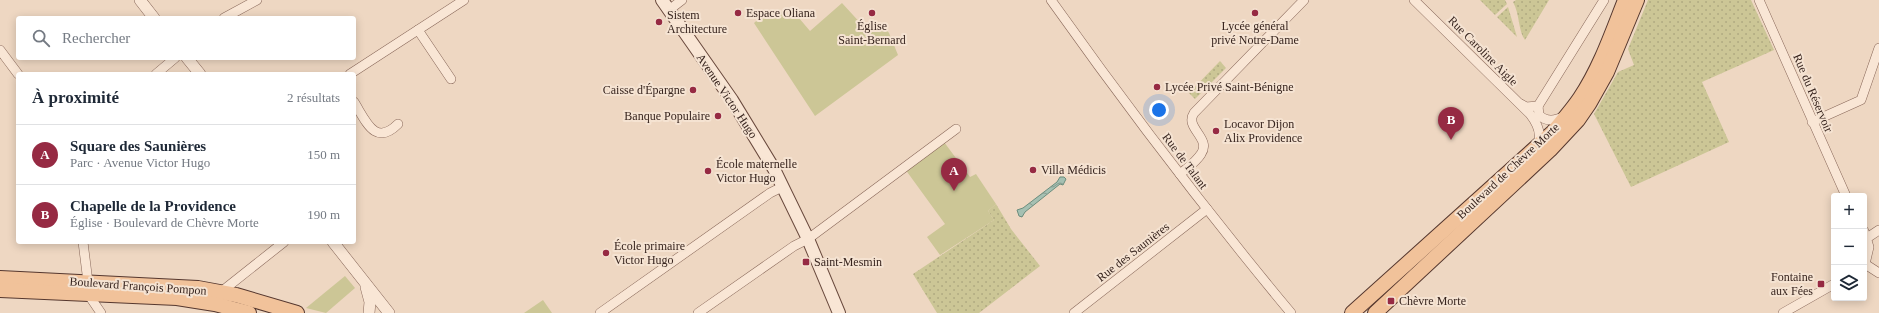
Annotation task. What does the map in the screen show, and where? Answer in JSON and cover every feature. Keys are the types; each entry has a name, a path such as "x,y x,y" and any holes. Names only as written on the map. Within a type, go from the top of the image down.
{"main road":[{"name":"Avenue Victor Hugo","path":"662,0 732,100 774,169 808,239 839,313"},
{"name":"Boulevard de Chèvre Morte","path":"1352,313 1553,132 1580,98 1600,62 1625,0"},
{"name":"Boulevard de Chèvre Morte","path":"1375,313 1550,150 1578,120 1603,80 1637,0"},
{"name":"Boulevard François Pompon","path":"0,278 184,299 228,310 249,313"},
{"name":"Boulevard François Pompon","path":"0,290 178,286 221,292 297,313"}],"street":[{"path":"140,0 152,16"},
{"path":"228,16 257,0"},
{"path":"353,72 464,0"},
{"path":"669,10 682,0"},
{"name":"Rue de Talant","path":"1051,0 1110,82 1207,210 1291,313"},
{"path":"1180,174 1198,158 1204,147 1202,140 1192,125 1192,116 1304,0"},
{"name":"Rue Caroline Aigle","path":"1414,0 1518,102 1538,126 1540,138 1534,150"},
{"path":"1566,115 1555,120 1546,120 1539,115 1538,106 1604,0"},
{"name":"Rue du Réservoir","path":"1759,0 1845,193"},
{"path":"418,30 451,79"},
{"path":"1812,122 1861,100 1879,48"},
{"path":"0,50 16,72"},
{"path":"158,72 173,60"},
{"path":"189,60 198,72"},
{"name":"Rue Caroline Aigle","path":"1518,102 1526,107 1538,106"},
{"path":"356,105 375,132 381,134 390,132 398,124"},
{"path":"698,313 794,246 808,239 956,129"},
{"path":"600,313 770,193 782,187"},
{"name":"Rue des Saunières","path":"1074,313 1207,210"},
{"path":"1867,234 1879,230"},
{"path":"1867,240 1869,251 1867,257"},
{"path":"83,244 88,288 101,313"},
{"path":"221,292 281,244"},
{"path":"335,244 383,308 389,313"},
{"path":"1867,267 1879,273"},
{"path":"363,281 368,293 369,312"},
{"path":"1783,313 1831,286"}],"shaded area":[{"path":"1480,0 1505,0 1507,4 1495,15"},
{"path":"1516,0 1549,0 1525,40 1521,32 1517,12 1513,2"},
{"path":"1648,0 1751,0 1774,50 1702,82 1729,142 1631,187 1594,114 1618,72 1634,65 1628,49"},
{"path":"842,3 864,27 870,23 882,24 889,33 898,55 815,116 754,23 763,15 779,9 786,17 793,11 810,31"},
{"path":"1508,7 1517,37 1497,17"},
{"path":"1220,61 1226,68 1195,99 1189,93"},
{"path":"944,142 970,177 976,174 996,204 988,211 994,220 940,255 927,237 945,224 905,169"},
{"path":"996,204 1011,229 1040,266 979,313 937,313 913,274 994,220 988,211"},
{"path":"345,276 355,288 326,313 306,308"},
{"path":"543,300 552,313 524,313"}],"water":[{"path":"1060,177 1064,177 1066,179 1063,185 1060,184 1025,212 1022,217 1019,216 1017,210 1023,208 1057,182"}],"place":[{"name":"Espace Oliana","path":"738,13"},
{"name":"Église Saint-Bernard","path":"872,13"},
{"name":"Lycée général privé Notre-Dame","path":"1255,13"},
{"name":"Sistem Architecture","path":"659,22"},
{"name":"Lycée Privé Saint-Bénigne","path":"1157,87"},
{"name":"Caisse d'Épargne","path":"693,90"},
{"name":"Banque Populaire","path":"718,116"},
{"name":"Locavor Dijon Alix Providence","path":"1216,131"},
{"name":"Chapelle de la Providence","path":"1451,140"},
{"name":"Villa Médicis","path":"1033,170"},
{"name":"École maternelle Victor Hugo","path":"708,171"},
{"name":"Square des Saunières","path":"954,191"},
{"name":"École primaire Victor Hugo","path":"606,253"},
{"name":"Saint-Mesmin","path":"806,262"},
{"name":"Fontaine aux Fées","path":"1821,284"},
{"name":"Chèvre Morte","path":"1391,301"}]}
